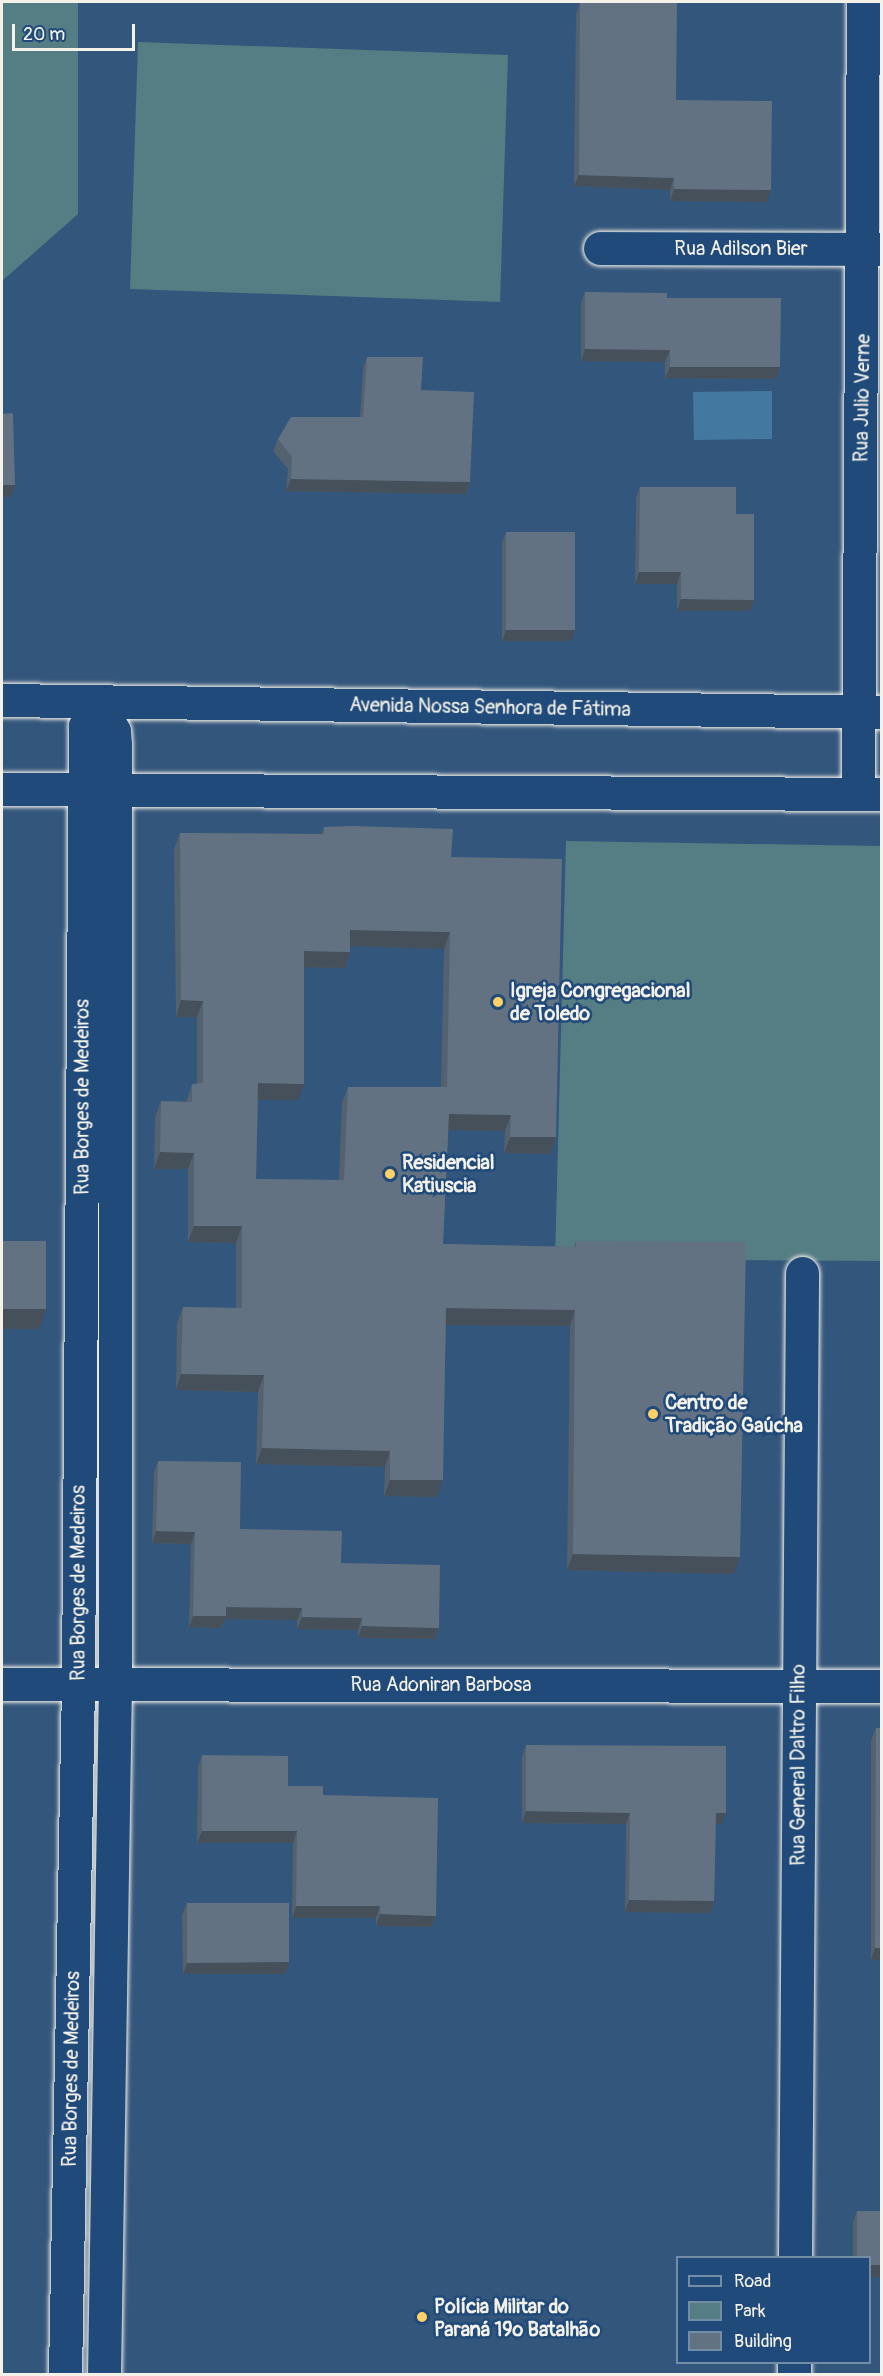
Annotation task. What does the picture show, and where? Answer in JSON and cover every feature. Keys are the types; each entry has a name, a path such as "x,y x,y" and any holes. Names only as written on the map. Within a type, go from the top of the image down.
{"street":[{"name":"Rua Julio Verne","path":"863,2 872,249 870,794"},
{"name":"Rua Adilson Bier","path":"600,248 872,249"},
{"name":"Avenida Nossa Senhora de Fátima","path":"2,700 870,712"},
{"path":"99,702 85,726 100,791"},
{"path":"2,789 870,794"},
{"name":"Rua Borges de Medeiros","path":"100,791 115,1683 104,2374"},
{"name":"Rua Borges de Medeiros","path":"65,2374 78,1684 100,791"},
{"name":"Rua General Daltro Filho","path":"795,2256 802,1273"},
{"name":"Rua Adoniran Barbosa","path":"2,1684 882,1686"}],"green space":[{"path":"2,2 78,2 78,214 2,281"},
{"path":"138,42 508,55 500,302 130,289"},
{"path":"566,841 881,846 881,1261 555,1259"}],"water":[{"path":"772,391 772,439 694,440 693,392"}],"building":[{"path":"580,2 677,3 676,100 772,101 771,190 674,189 674,178 579,175"},
{"path":"585,292 667,293 667,298 781,298 780,367 670,367 670,350 585,349"},
{"path":"367,357 423,357 421,390 474,392 470,482 291,479 292,457 278,439 291,417 363,417"},
{"path":"13,413 15,485 2,485 2,414"},
{"path":"640,487 736,487 736,514 754,514 754,600 681,599 681,572 639,572"},
{"path":"506,532 575,532 575,630 506,630"},
{"path":"324,827 453,829 451,857 562,859 556,1137 510,1137 511,1115 449,1114 443,1244 576,1247 576,1241 746,1242 740,1557 573,1554 575,1310 446,1308 443,1480 390,1480 390,1451 262,1448 264,1375 181,1374 183,1307 242,1308 242,1226 194,1226 194,1153 160,1152 161,1101 192,1102 192,1084 203,1083 203,1001 181,1000 180,833 324,834","holes":["350,930 450,932 447,1087 348,1087 344,1180 256,1179 258,1083 304,1084 304,951 350,952"]},
{"path":"2,1241 46,1241 46,1309 2,1309"},
{"path":"158,1461 241,1462 240,1529 342,1531 341,1563 440,1565 439,1628 362,1626 362,1618 302,1617 302,1608 226,1607 226,1616 193,1616 195,1532 156,1531"},
{"path":"876,1728 882,1728 882,1948 875,1948"},
{"path":"526,1745 726,1746 726,1813 716,1813 714,1901 629,1900 630,1813 526,1811"},
{"path":"202,1755 288,1756 288,1786 323,1786 323,1795 438,1798 436,1916 380,1914 380,1906 296,1906 297,1831 202,1831"},
{"path":"187,1903 289,1903 289,1962 187,1963"},
{"path":"857,2211 882,2211 882,2265 871,2265 871,2256 857,2256"}],"place":[{"name":"Igreja Congregacional de Toledo","path":"498,1002"},
{"name":"Residencial Katiuscia","path":"390,1174"},
{"name":"Centro de Tradição Gaúcha","path":"653,1414"},
{"name":"Polícia Militar do Paraná 19º Batalhão","path":"422,2317"}]}
